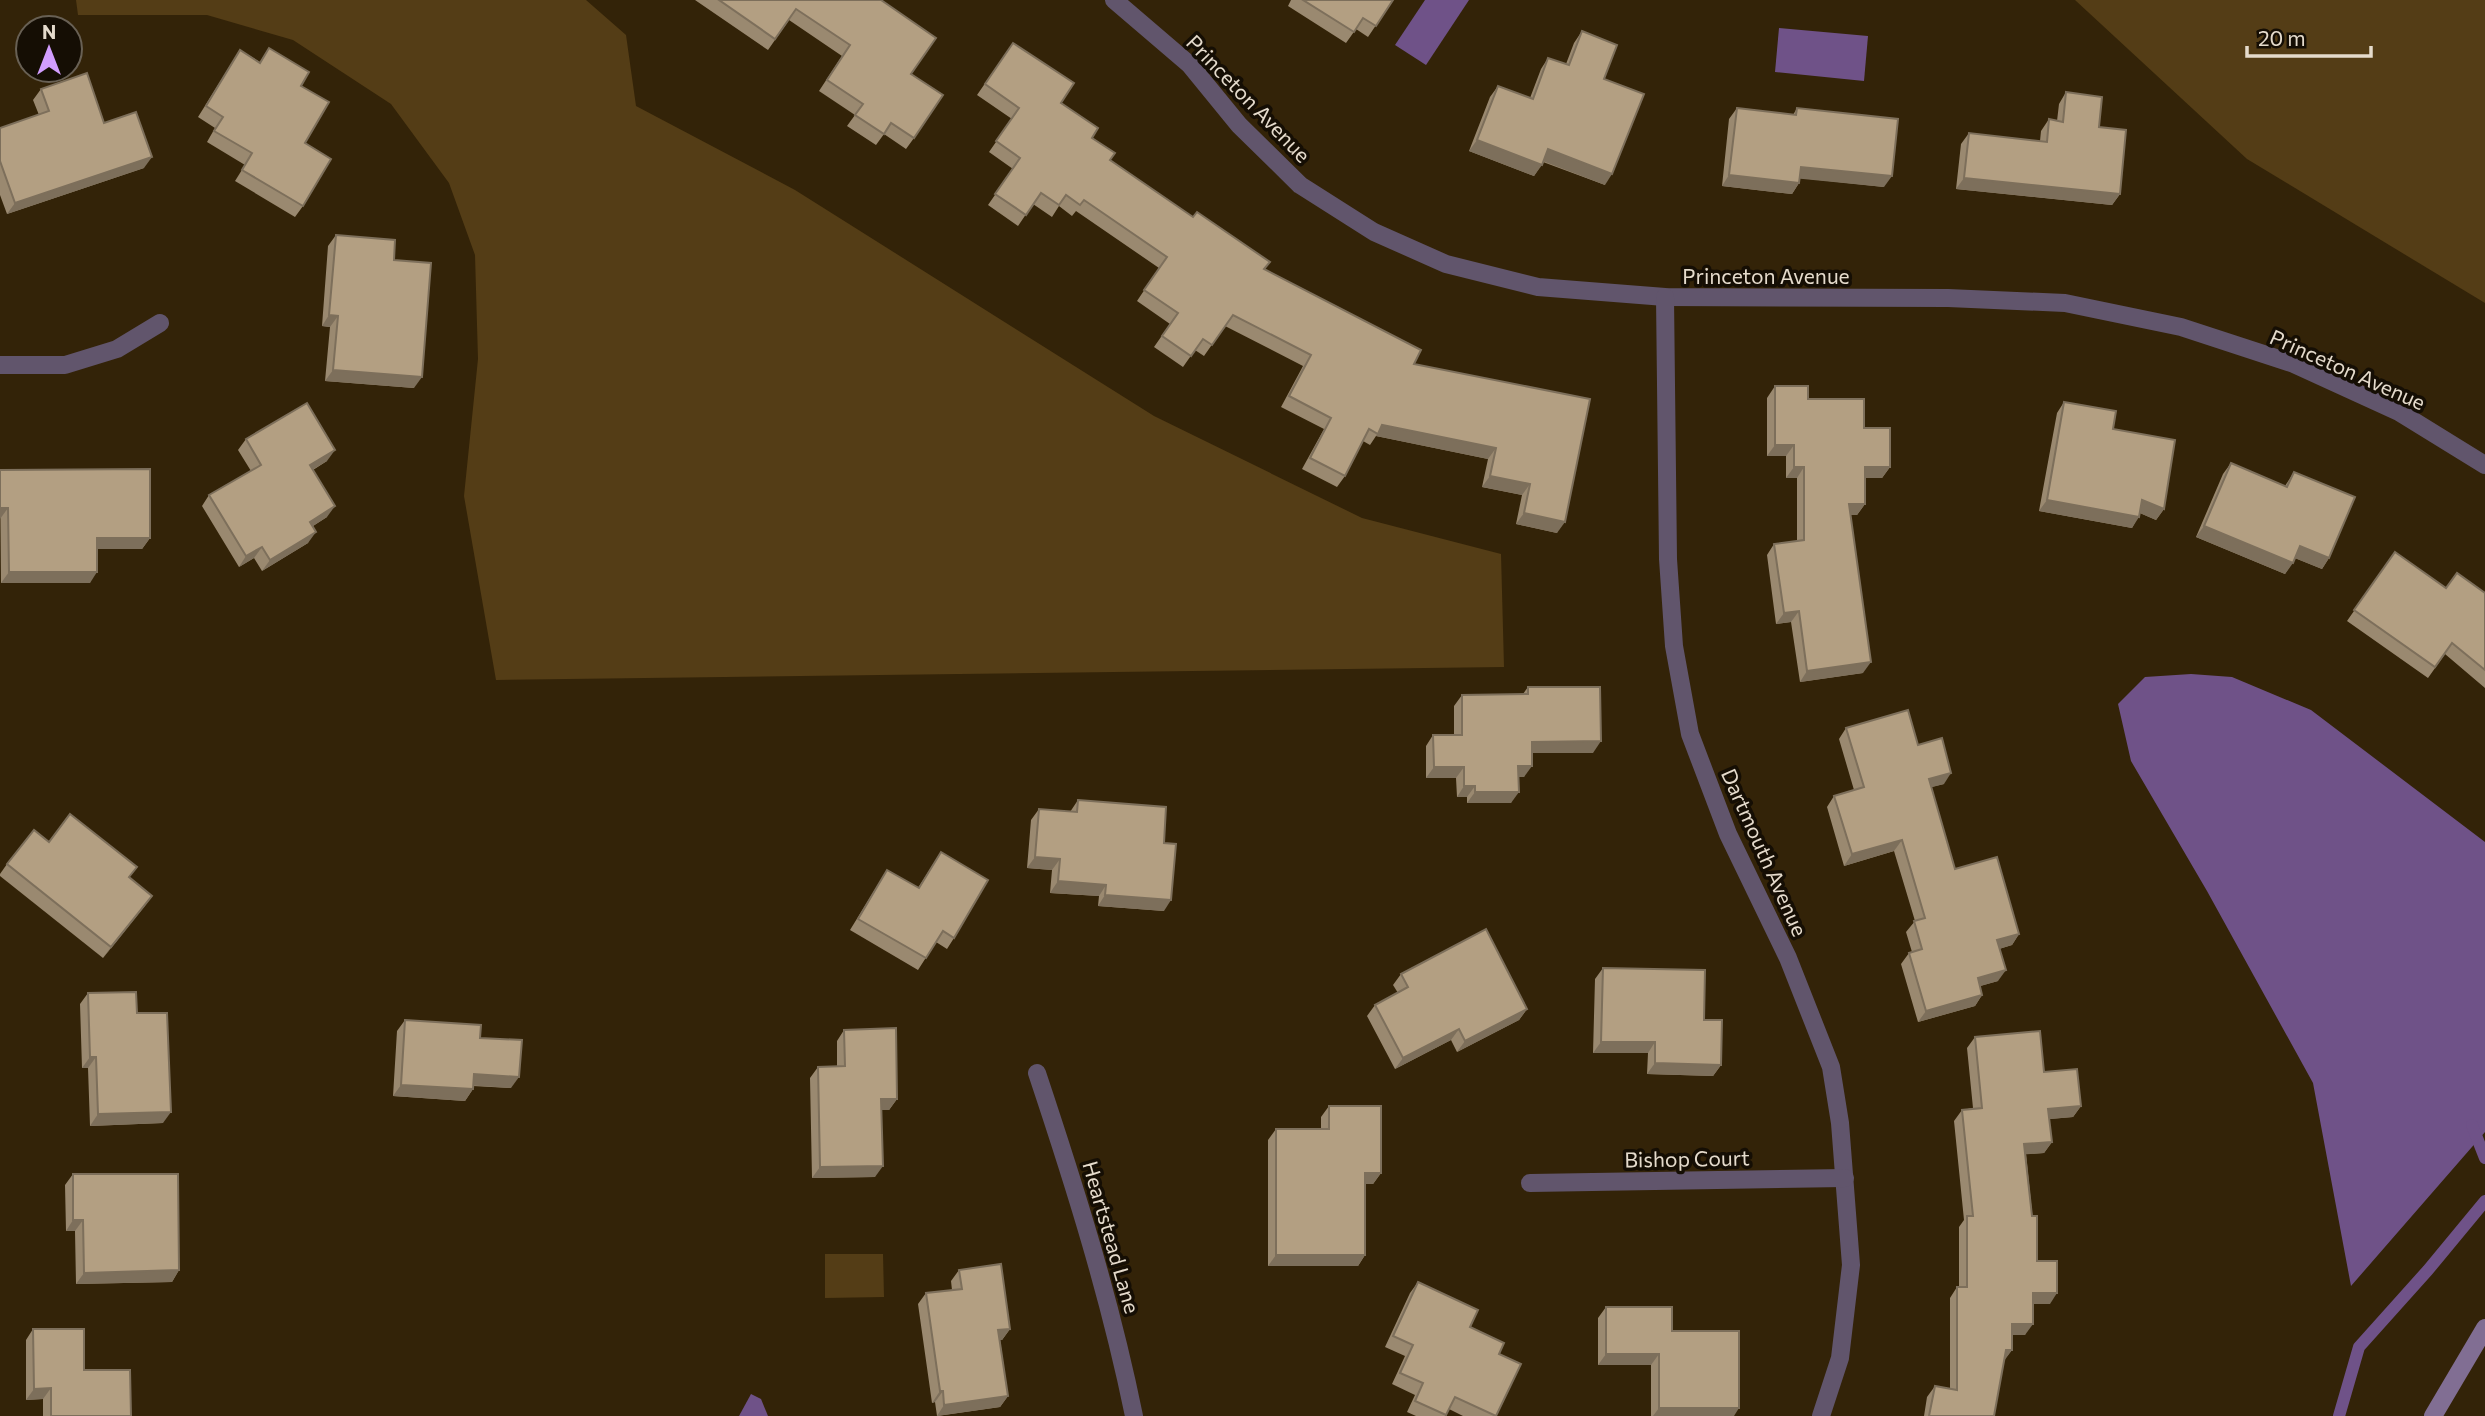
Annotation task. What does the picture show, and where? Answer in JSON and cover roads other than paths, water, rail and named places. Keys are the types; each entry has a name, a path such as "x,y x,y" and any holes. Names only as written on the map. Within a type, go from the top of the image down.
{"street":[{"name":"Princeton Avenue","path":"1118,1 1190,65 1239,125 1300,185 1374,233 1446,264 1538,287 1665,297 1948,298 2064,303 2181,327 2294,364 2399,412 2485,465"},
{"name":"Dartmouth Avenue","path":"1665,297 1669,572 1674,646 1690,734 1728,834 1788,958 1831,1067 1840,1123 1851,1265 1840,1358 1821,1416"},
{"path":"0,365 65,365 117,349 160,323"},
{"name":"Heartstead Lane","path":"1037,1073 1083,1211 1123,1361 1134,1416"},
{"name":"Bishop Court","path":"1530,1183 1845,1178"},
{"path":"2433,1416 2485,1328"}],"waterway":[{"path":"2472,1125 2485,1158"},
{"path":"2339,1416 2359,1347 2485,1201"}]}
